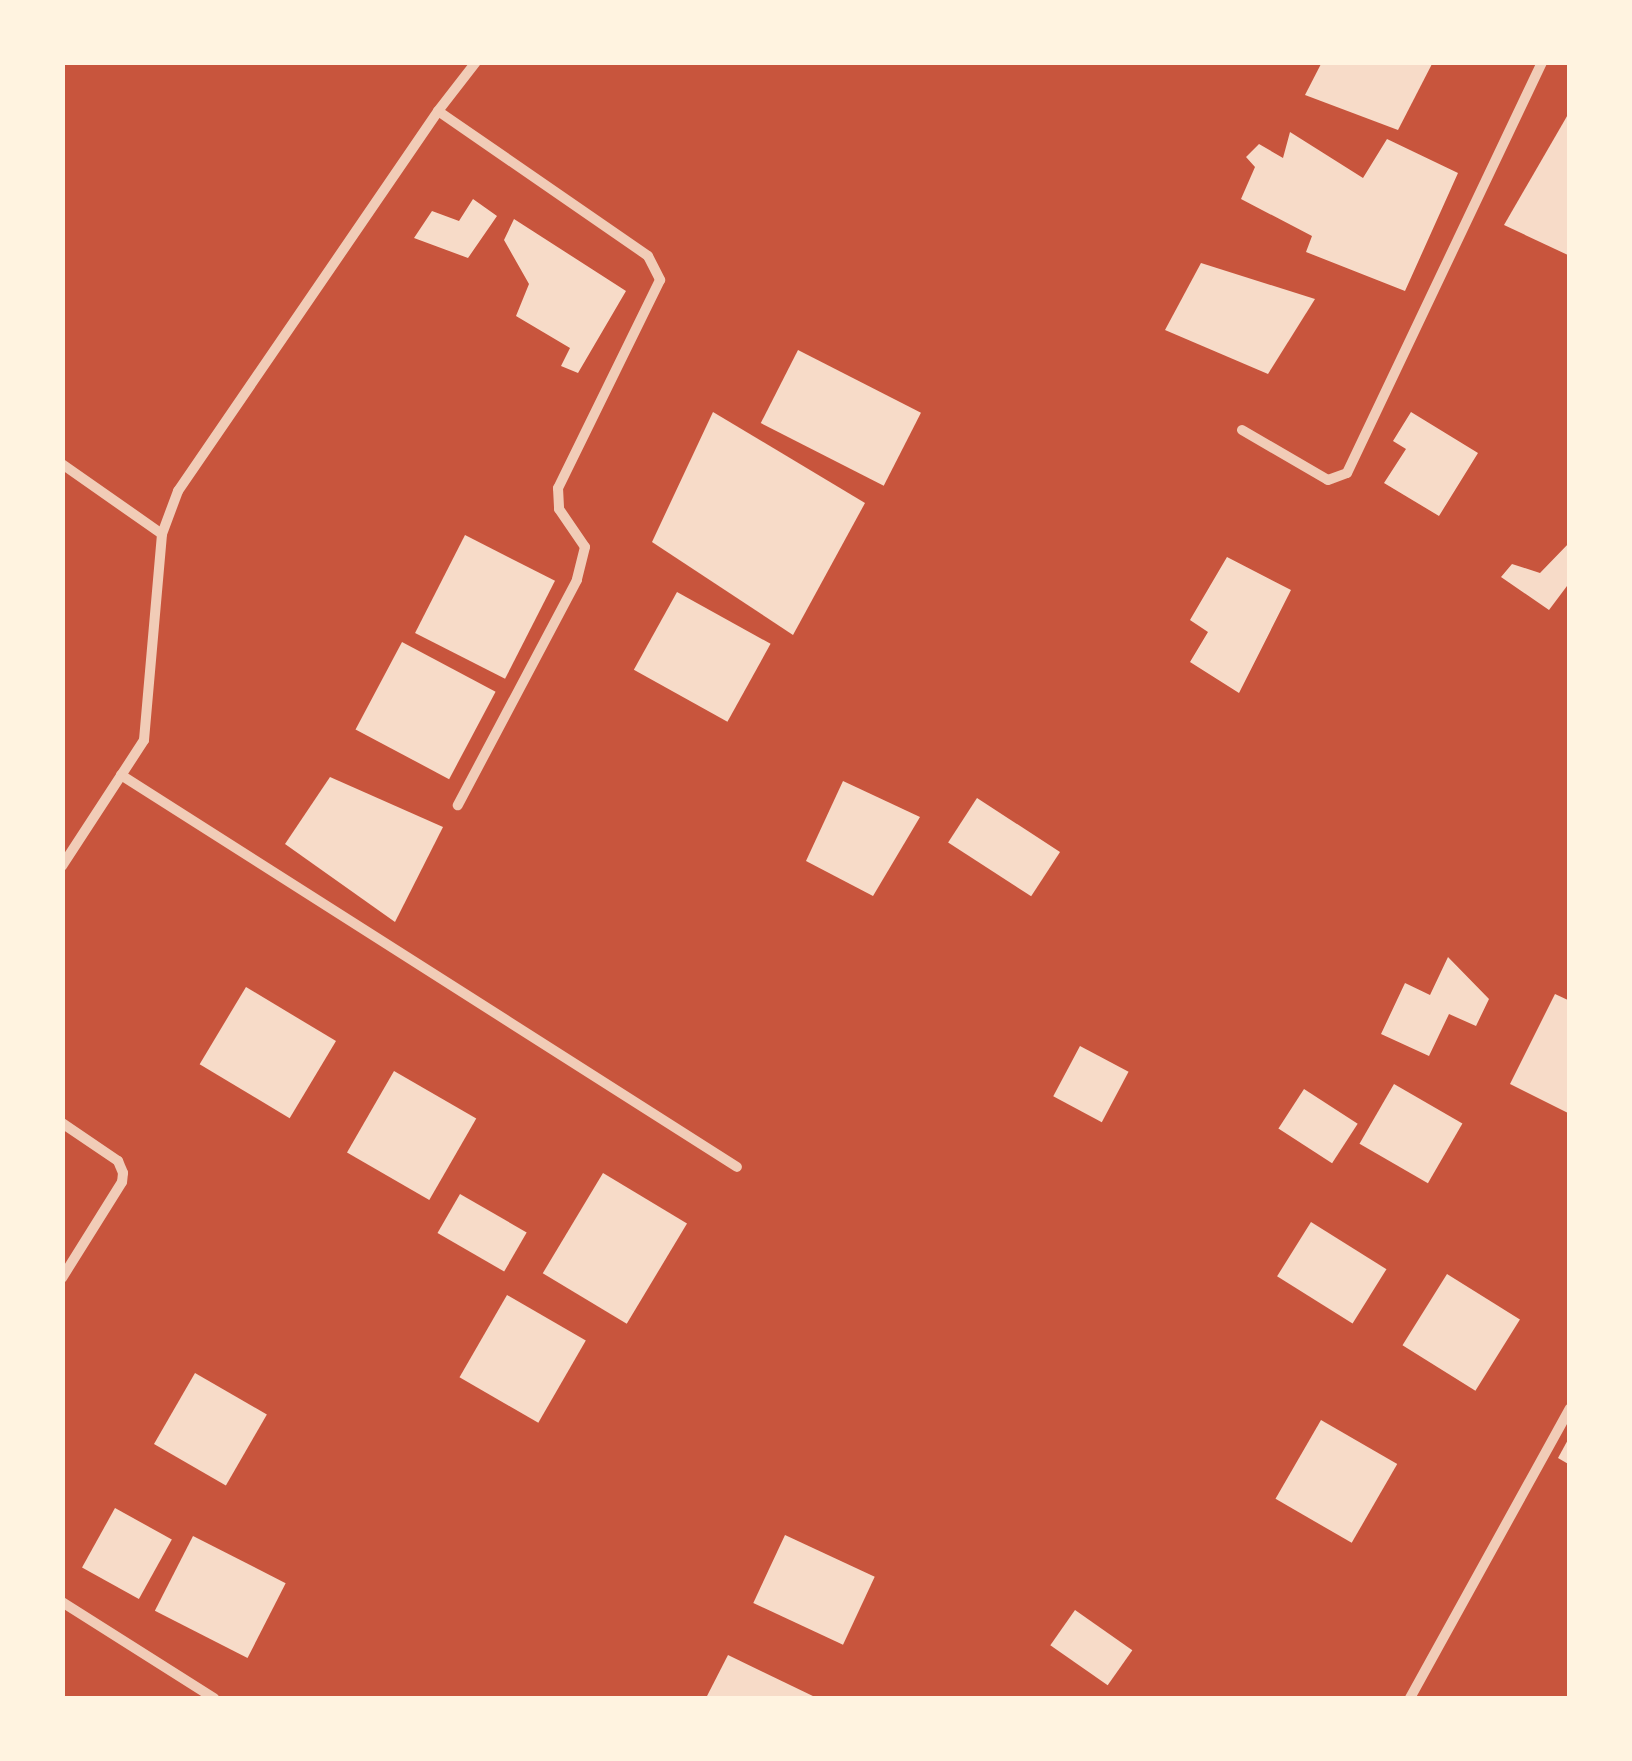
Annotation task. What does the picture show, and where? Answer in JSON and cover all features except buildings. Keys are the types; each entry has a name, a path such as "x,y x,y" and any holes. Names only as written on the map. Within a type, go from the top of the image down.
{"street":[{"path":"62,866 147,727 162,534 178,491 476,62"},
{"path":"1242,430 1328,480 1347,473 1542,62"},
{"path":"438,112 648,256 659,269 660,280 558,488 559,509 585,547 577,580 458,805"},
{"path":"62,464 162,534"},
{"path":"120,775 737,1167"},
{"path":"62,1122 118,1162 123,1172 122,1182 62,1278"},
{"path":"1410,1698 1570,1408"},
{"path":"62,1602 214,1698"}]}
